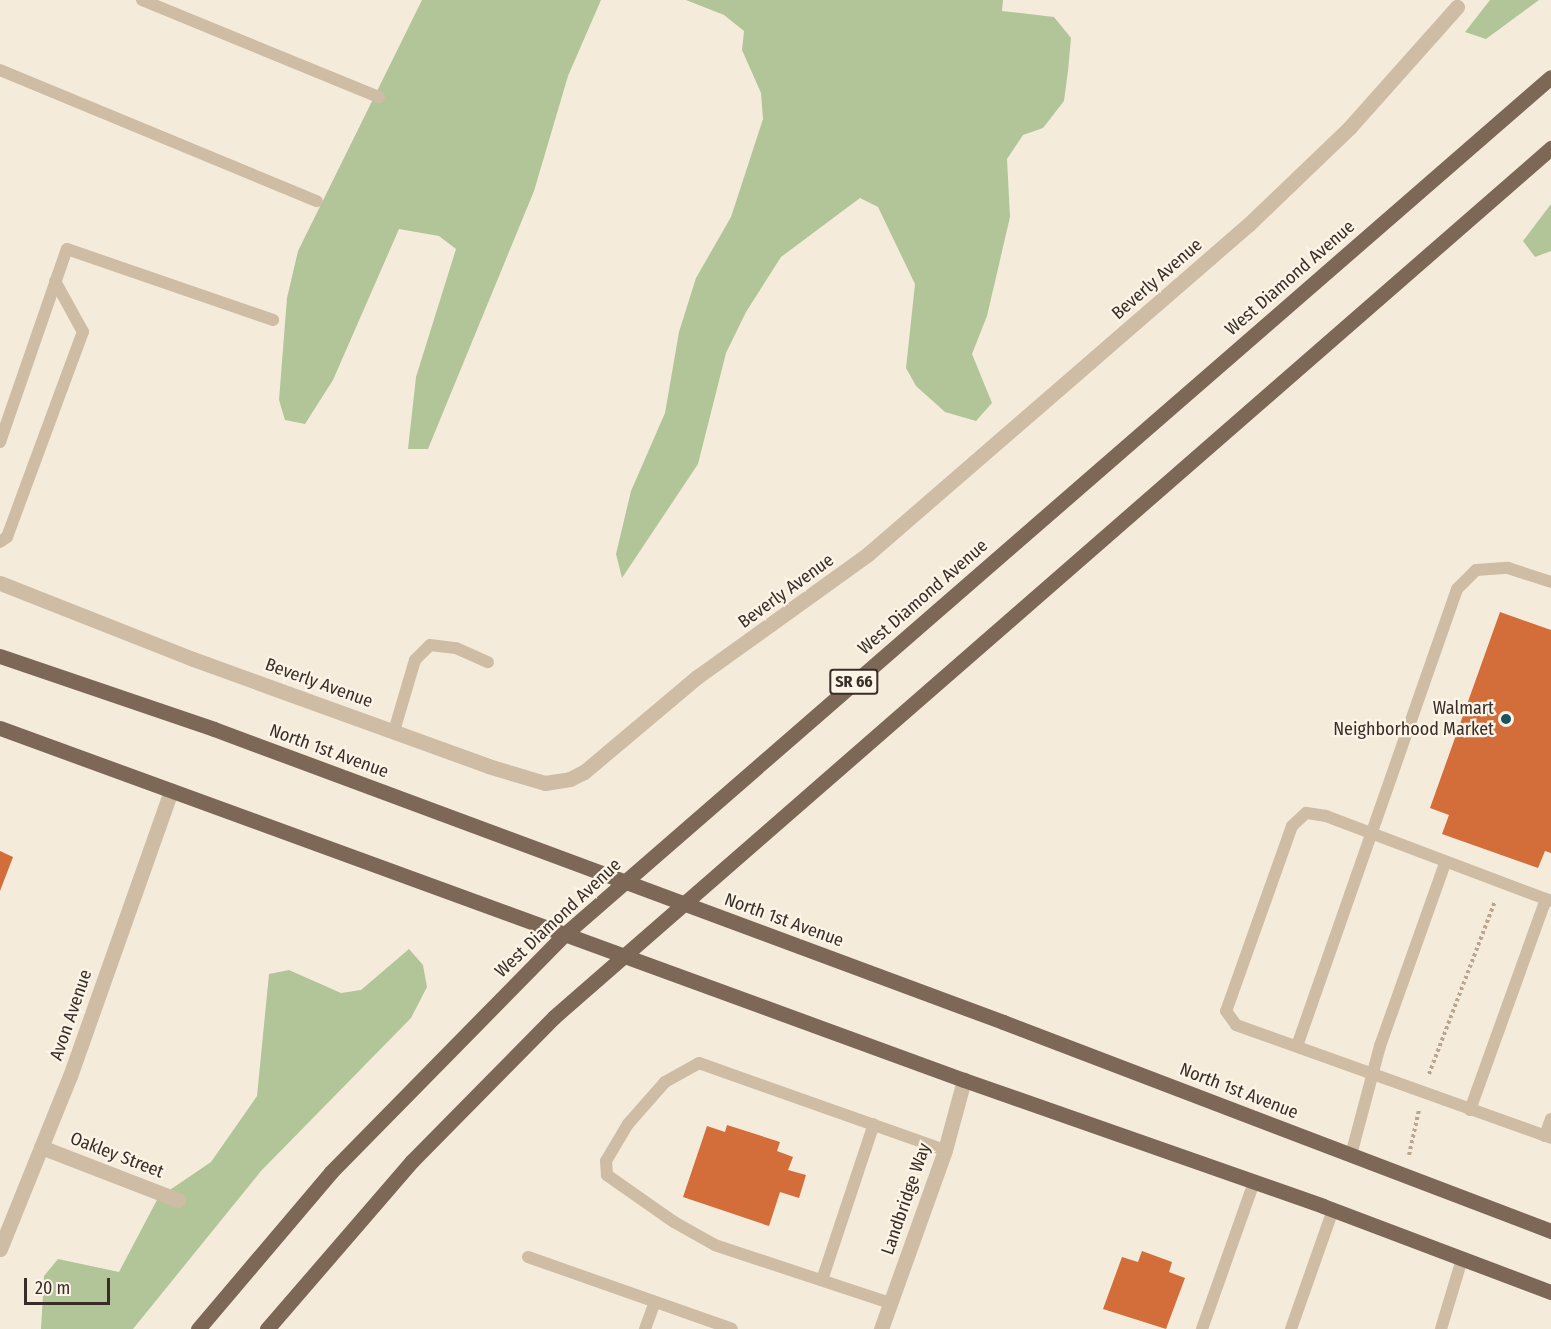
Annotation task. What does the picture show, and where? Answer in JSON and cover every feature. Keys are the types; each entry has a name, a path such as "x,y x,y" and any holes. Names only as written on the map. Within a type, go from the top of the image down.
{"main road":[{"name":"West Diamond Avenue","path":"198,1329 331,1172 565,934 1551,77"},
{"path":"267,1329 412,1161 554,1017 1551,148"},
{"name":"North 1st Avenue","path":"0,656 214,729 1551,1231"},
{"path":"0,728 964,1080 1333,1210 1551,1292"}],"street":[{"name":"Beverly Avenue","path":"0,583 193,659 531,780 570,779 584,772 697,677 868,554 1249,224 1350,126 1457,7"},
{"name":"Avon Avenue","path":"0,1249 70,1076 171,790"},
{"name":"Landbridge Way","path":"881,1329 945,1149 964,1080"},
{"name":"Oakley Street","path":"41,1147 178,1200"}],"lane":[{"path":"142,0 379,97"},
{"path":"0,70 317,201"},
{"path":"0,442 68,249 273,320"},
{"path":"0,542 8,537 83,332 55,281"},
{"path":"1297,1046 1457,589 1476,570 1508,567 1551,582"},
{"path":"394,730 415,660 430,645 456,648 488,663"},
{"path":"1470,1110 1548,900 1445,863 1326,816 1306,813 1292,826 1226,1011 1236,1025 1422,1093 1470,1110 1548,1137 1551,1119"},
{"path":"1351,1155 1372,1075 1445,863"},
{"path":"891,1303 705,1239 607,1175 606,1161 628,1124 665,1082 699,1063 945,1149"},
{"path":"822,1280 874,1124"},
{"path":"1203,1329 1254,1182"},
{"path":"1291,1329 1333,1210"},
{"path":"528,1257 732,1329"},
{"path":"1441,1329 1462,1259"},
{"path":"645,1329 655,1302"}],"path":[{"path":"1404,1176 1422,1093 1502,884"}],"green space":[{"path":"422,0 601,0 568,76 534,191 428,449 408,449 416,377 456,249 439,236 399,229 333,380 305,424 285,420 279,400 287,298 298,251"},
{"path":"686,0 1003,0 1002,11 1054,17 1071,38 1068,71 1064,101 1043,128 1023,135 1007,159 1010,217 987,316 972,354 992,403 976,421 945,412 916,386 906,368 915,284 878,207 860,198 781,257 746,312 726,353 698,464 622,578 616,554 631,491 665,413 679,332 696,278 731,217 763,119 761,93 742,50 744,31 724,15"},
{"path":"1490,0 1539,0 1486,39 1465,32"},
{"path":"1551,204 1551,251 1535,257 1523,241"},
{"path":"409,949 423,965 427,987 411,1018 261,1171 133,1329 41,1329 44,1276 58,1259 119,1272 158,1198 211,1162 257,1096 269,974 289,970 341,993 361,990"}],"building":[{"name":"Walmart Neighborhood Market","path":"1500,612 1551,630 1551,853 1545,851 1538,868 1442,834 1449,815 1430,808"},
{"path":"0,851 13,857 0,891"},
{"path":"727,1125 780,1142 777,1151 793,1157 788,1170 806,1175 799,1198 780,1192 769,1226 683,1197 707,1126 725,1132"},
{"path":"1142,1251 1172,1262 1169,1272 1185,1278 1166,1329 1103,1309 1122,1257 1138,1262"}],"place":[{"name":"Walmart Neighborhood Market","path":"1506,719"}]}
